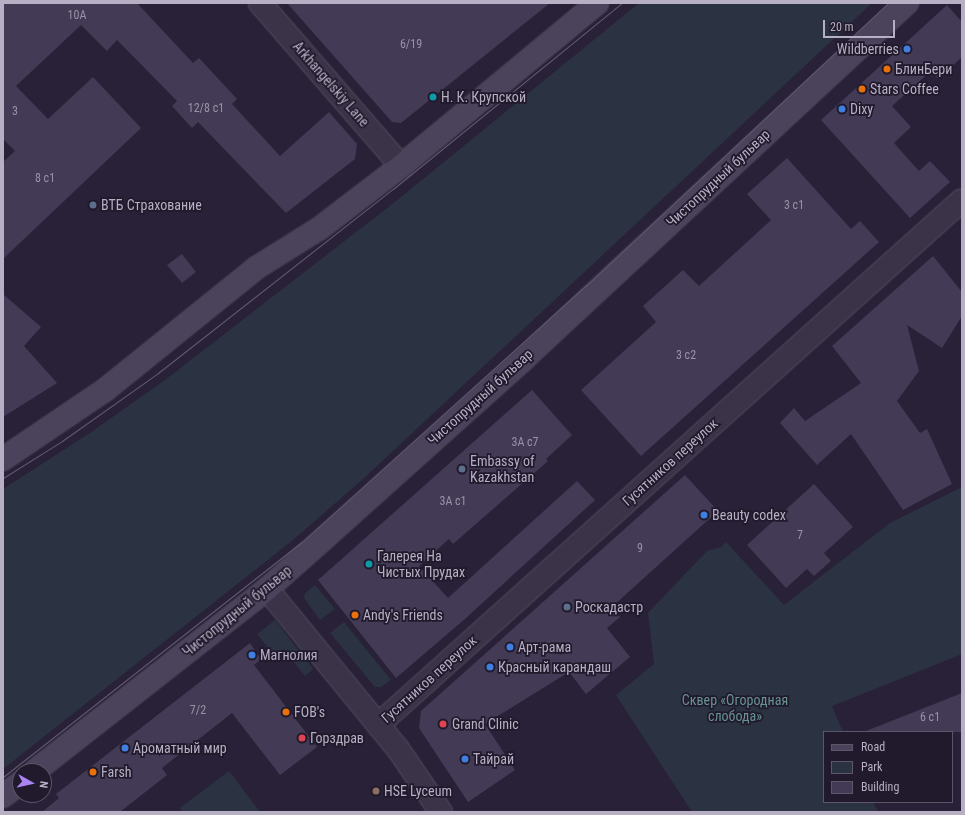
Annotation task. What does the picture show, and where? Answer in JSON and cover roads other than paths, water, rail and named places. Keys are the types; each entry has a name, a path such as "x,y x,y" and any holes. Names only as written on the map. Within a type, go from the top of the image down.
{"main road":[{"path":"3,459 105,390 256,268 320,228 401,166 597,3"},
{"name":"Чистопрудный бульвар","path":"45,763 267,589 527,356 892,12 907,3"},
{"path":"3,796 12,789"}],"street":[{"name":"Arkhangelskiy Lane","path":"260,3 401,166"},
{"name":"Гусятников переулок","path":"378,725 962,200"},
{"path":"267,589 404,758 442,812"}],"tram line":[{"path":"3,478 62,441 158,373 393,189 622,3"},
{"path":"3,777 302,542 588,284 888,3"}],"place":[{"name":"Wildberries","path":"907,49"},
{"name":"БлинБери","path":"887,69"},
{"name":"Stars Coffee","path":"862,89"},
{"name":"Н. К. Крупской","path":"433,97"},
{"name":"Dixy","path":"842,109"},
{"name":"ВТБ Страхование","path":"93,205"},
{"name":"Embassy of Kazakhstan","path":"462,469"},
{"name":"Beauty codex","path":"704,515"},
{"name":"Галерея На Чистых Прудах","path":"369,564"},
{"name":"Роскадастр","path":"567,607"},
{"name":"Andy's Friends","path":"355,615"},
{"name":"Арт-рама","path":"510,647"},
{"name":"Магнолия","path":"252,655"},
{"name":"Красный карандаш","path":"490,667"},
{"name":"FOB's","path":"286,712"},
{"name":"Grand Clinic","path":"443,724"},
{"name":"Горздрав","path":"302,738"},
{"name":"Ароматный мир","path":"125,748"},
{"name":"Тайрай","path":"465,759"},
{"name":"Farsh","path":"93,772"},
{"name":"HSE Lyceum","path":"376,791"}],"park label":[{"name":"Сквер «Огородная слобода»","path":"735,708"}]}
